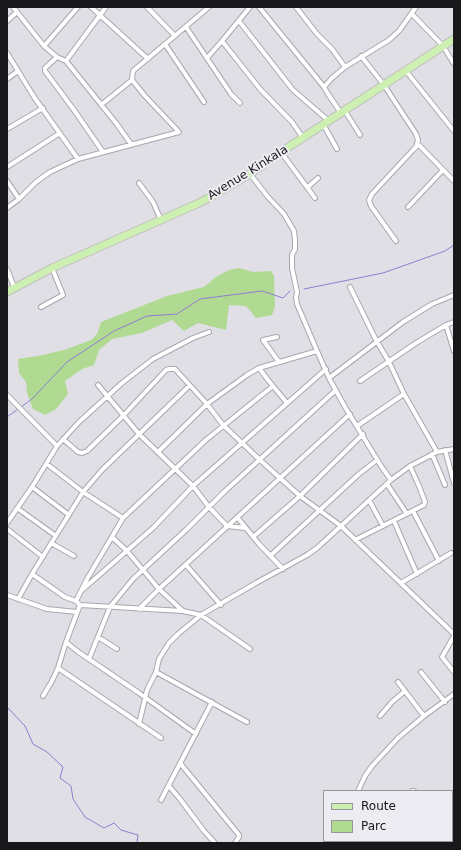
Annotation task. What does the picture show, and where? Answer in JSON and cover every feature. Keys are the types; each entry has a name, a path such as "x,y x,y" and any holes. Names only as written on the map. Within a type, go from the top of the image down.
{"main road":[{"name":"Avenue Kinkala","path":"7,292 52,268 199,203 250,174 281,152 454,39"}],"street":[{"path":"13,7 44,46 57,57 66,61 131,144"},
{"path":"44,46 78,7"},
{"path":"91,7 148,59"},
{"path":"66,61 106,7"},
{"path":"147,7 175,36"},
{"path":"207,58 250,7"},
{"path":"259,7 324,87 360,135"},
{"path":"296,7 317,34 332,49 345,67"},
{"path":"324,87 345,67 394,35 405,24 416,7"},
{"path":"101,105 132,80 133,71 186,27 206,8"},
{"path":"7,21 17,12"},
{"path":"412,14 443,46 454,64"},
{"path":"239,20 270,63 293,90 326,123 337,149"},
{"path":"186,27 240,104"},
{"path":"222,41 260,89 292,122 303,138"},
{"path":"165,44 204,102"},
{"path":"7,53 78,159"},
{"path":"361,56 384,85 416,134 417,143 414,150 372,194 369,200 371,206 396,241"},
{"path":"57,57 45,68 45,71 103,152"},
{"path":"7,79 18,71"},
{"path":"406,71 454,131"},
{"path":"7,208 19,199 36,182 50,172 78,159 179,132 132,80"},
{"path":"7,129 43,108"},
{"path":"7,167 60,133"},
{"path":"417,143 454,181"},
{"path":"281,152 315,198"},
{"path":"408,207 443,170"},
{"path":"250,174 284,214 294,231 295,250 292,255 292,268 297,292 296,298 329,378 377,460 391,480"},
{"path":"308,187 318,178"},
{"path":"7,181 19,199"},
{"path":"139,183 153,202 160,220"},
{"path":"7,268 14,287"},
{"path":"41,307 63,295 52,268"},
{"path":"350,287 404,394 431,440 445,485"},
{"path":"329,378 403,322 432,304 454,295"},
{"path":"360,381 416,343 446,325 454,322"},
{"path":"446,325 454,350"},
{"path":"7,523 62,439 122,383 153,359 193,338 209,332"},
{"path":"277,337 263,340 279,362"},
{"path":"158,452 207,404 259,368 317,351"},
{"path":"259,368 287,403"},
{"path":"62,439 78,452 82,453 87,450 169,369 175,369 207,404 223,426 300,496 340,526 454,635 442,655 454,672"},
{"path":"81,591 153,528 193,486 326,370"},
{"path":"98,385 139,434 193,486 228,526 245,528"},
{"path":"18,599 83,492 102,470 189,386"},
{"path":"76,601 87,579 123,518 174,469 223,426 273,386"},
{"path":"89,659 110,607 122,591 143,569 183,534 209,506 336,390"},
{"path":"357,426 404,394"},
{"path":"7,395 57,446"},
{"path":"139,609 350,414"},
{"path":"253,537 300,496 363,434"},
{"path":"139,724 147,690 156,672 159,659 169,643 201,615 221,605 317,548 391,480 410,466 435,453 454,449"},
{"path":"445,450 454,483"},
{"path":"270,556 318,510 377,460"},
{"path":"47,464 83,492 123,518"},
{"path":"355,540 424,505 425,502 410,466"},
{"path":"387,484 407,514"},
{"path":"32,487 69,515"},
{"path":"369,500 383,526"},
{"path":"17,508 56,536"},
{"path":"413,511 439,561"},
{"path":"237,517 245,528 283,569"},
{"path":"394,521 417,574"},
{"path":"7,530 43,556"},
{"path":"112,537 143,569 159,589 183,611"},
{"path":"51,543 74,556"},
{"path":"401,583 451,554"},
{"path":"186,566 221,605"},
{"path":"32,574 65,597 76,601 80,605 183,611 201,615 250,649"},
{"path":"7,595 47,609 77,612"},
{"path":"43,696 58,668 80,605"},
{"path":"444,625 449,628 454,628"},
{"path":"98,637 117,649"},
{"path":"66,642 196,734"},
{"path":"58,668 161,738"},
{"path":"156,672 248,722"},
{"path":"421,672 445,702"},
{"path":"398,682 424,716"},
{"path":"380,716 392,702 405,691"},
{"path":"358,790 372,766 402,735 424,716 454,694"},
{"path":"161,800 212,702"},
{"path":"180,763 239,835 235,843"},
{"path":"169,786 215,843"}],"green space":[{"path":"239,268 253,272 271,271 274,276 275,307 272,315 256,318 246,306 229,305 226,330 198,323 184,331 172,320 142,333 112,339 99,350 94,365 82,369 65,381 68,394 56,409 45,415 33,409 27,393 26,382 19,373 18,359 64,350 91,340 97,334 101,322 167,296 204,287 216,277 229,270"}],"waterway":[{"path":"304,289 383,273 445,251 454,245"},
{"path":"21,407 32,399 67,362 114,331 147,316 177,314 200,299 262,291 283,298 290,291"},
{"path":"7,417 18,409"},
{"path":"7,707 25,726 33,744 47,752 63,767 60,778 71,786 73,799 85,817 104,828 114,823 121,830 138,835 137,843"}]}
